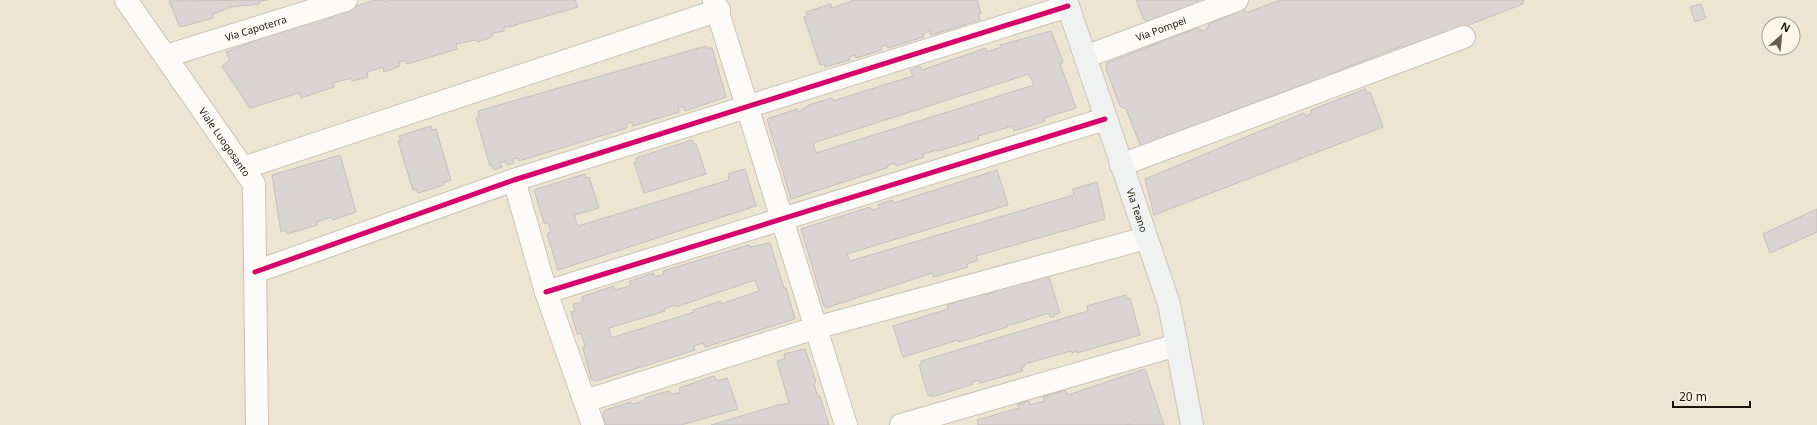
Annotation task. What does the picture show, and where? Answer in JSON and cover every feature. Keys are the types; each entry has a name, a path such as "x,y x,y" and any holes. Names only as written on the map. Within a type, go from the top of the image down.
{"street":[{"name":"Viale Luogosanto","path":"126,0 254,184 257,425"},
{"name":"Via Capoterra","path":"166,56 283,10 346,0"},
{"name":"Via Pompei","path":"1085,58 1237,0"},
{"name":"Via Teano","path":"1067,3 1105,119 1169,304 1192,425"},
{"path":"255,272 514,180 1067,3"},
{"path":"243,168 716,5 846,425"},
{"path":"1121,165 1464,37"},
{"path":"546,292 1105,119"},
{"path":"514,180 546,292 593,425"},
{"path":"585,401 815,328 1146,238"},
{"path":"901,425 1177,345"}],"building":[{"path":"268,0 260,1 259,4 231,7 213,14 213,18 180,27 169,1"},
{"path":"375,0 385,0 385,2 391,0 575,0 578,7 515,26 504,27 504,31 493,33 492,37 478,42 476,40 456,44 457,49 407,64 406,60 399,62 400,66 384,72 383,67 367,72 368,77 352,81 351,78 333,83 334,87 301,98 299,93 250,108 222,66 230,60 226,52 273,34 310,23 309,20 317,18 318,23 332,18 331,14"},
{"path":"854,0 977,0 981,14 978,14 980,20 931,35 929,31 923,34 924,37 888,48 886,45 881,47 882,50 856,58 855,55 849,57 850,60 825,67 824,64 820,65 804,17 807,16 806,12 831,4 832,8"},
{"path":"1136,0 1198,0 1200,5 1148,24 1146,20 1144,20"},
{"path":"1280,0 1524,0 1523,4 1403,50 1402,46 1339,70 1339,74 1279,97 1278,94 1141,147 1126,109 1120,106 1106,69 1107,63 1197,28 1204,31 1207,29 1209,24 1244,9 1246,13"},
{"path":"1701,4 1706,18 1695,22 1690,7"},
{"path":"1051,31 1063,62 1060,64 1076,108 1044,118 1045,121 1014,131 1013,126 978,136 979,139 923,154 924,157 896,166 895,163 887,166 887,168 791,199 767,119 797,109 799,112 809,105 832,98 833,101 913,76 910,70 920,66 922,70 986,48 987,52 1001,47 1000,45","holes":["1029,74 1034,85 816,153 813,143"]},
{"path":"706,46 707,48 712,48 726,97 685,111 683,106 678,108 679,112 633,126 632,122 626,124 627,128 519,161 518,158 513,159 514,163 507,165 505,161 500,163 502,167 494,170 492,166 490,166 476,118 479,117 478,111"},
{"path":"1365,89 1367,93 1370,92 1383,127 1154,215 1145,179 1304,113 1306,116 1312,113 1311,110"},
{"path":"431,126 432,130 436,129 451,180 443,183 444,185 418,193 416,189 413,190 398,141 401,140 399,136"},
{"path":"692,140 694,144 696,144 706,174 644,193 634,162 637,162 636,158"},
{"path":"340,155 356,212 333,220 331,217 317,222 317,225 287,234 286,230 281,232 272,175"},
{"path":"745,169 756,206 558,270 547,234 551,232 548,223 544,223 534,190 585,174 586,178 589,177 599,208 574,215 578,226 729,180 728,174"},
{"path":"997,170 1008,205 847,254 850,261 1074,195 1073,189 1097,182 1105,219 976,256 978,260 967,264 968,267 934,277 932,273 826,308 824,306 801,229 870,207 873,210 879,208 878,205 892,200 894,203"},
{"path":"1817,209 1817,232 1770,253 1763,234"},
{"path":"770,243 795,319 705,347 703,343 694,346 695,350 596,381 591,379 583,348 585,346 581,333 577,334 571,312 575,311 573,304 583,302 582,297 613,286 615,290 630,286 630,281 653,273 655,277 664,274 663,271 749,245 750,247","holes":["755,280 759,291 721,304 721,301 693,310 694,312 611,338 609,328 665,311 664,309 675,305 676,307"]},
{"path":"1045,274 1046,278 1049,277 1060,313 1053,315 1054,317 1050,317 1049,313 1011,325 1010,324 1007,325 1007,327 959,342 958,340 903,357 893,326 948,309 947,305 985,293 986,295 1000,290 999,289"},
{"path":"1126,295 1127,299 1130,298 1140,335 1077,353 1076,351 1072,353 1071,351 1024,364 1025,366 1021,367 1023,371 980,383 979,380 972,382 973,384 932,397 932,395 928,396 919,365 921,364 921,361 1088,311 1087,306"},
{"path":"805,349 816,382 814,384 818,397 820,396 829,425 711,425 781,404 789,403 777,361 785,359 784,354"},
{"path":"1145,369 1164,425 978,425 977,420 1019,408 1017,405 1029,401 1030,405 1044,401 1043,397 1065,390 1068,395"},
{"path":"714,376 717,381 727,378 738,409 681,425 606,425 603,415 605,410 631,402 634,404 643,401 645,398 668,391 672,394 680,393 679,388"}],"cycle path":[{"path":"255,272 514,180 1068,6"},
{"path":"546,292 1105,119"}]}
